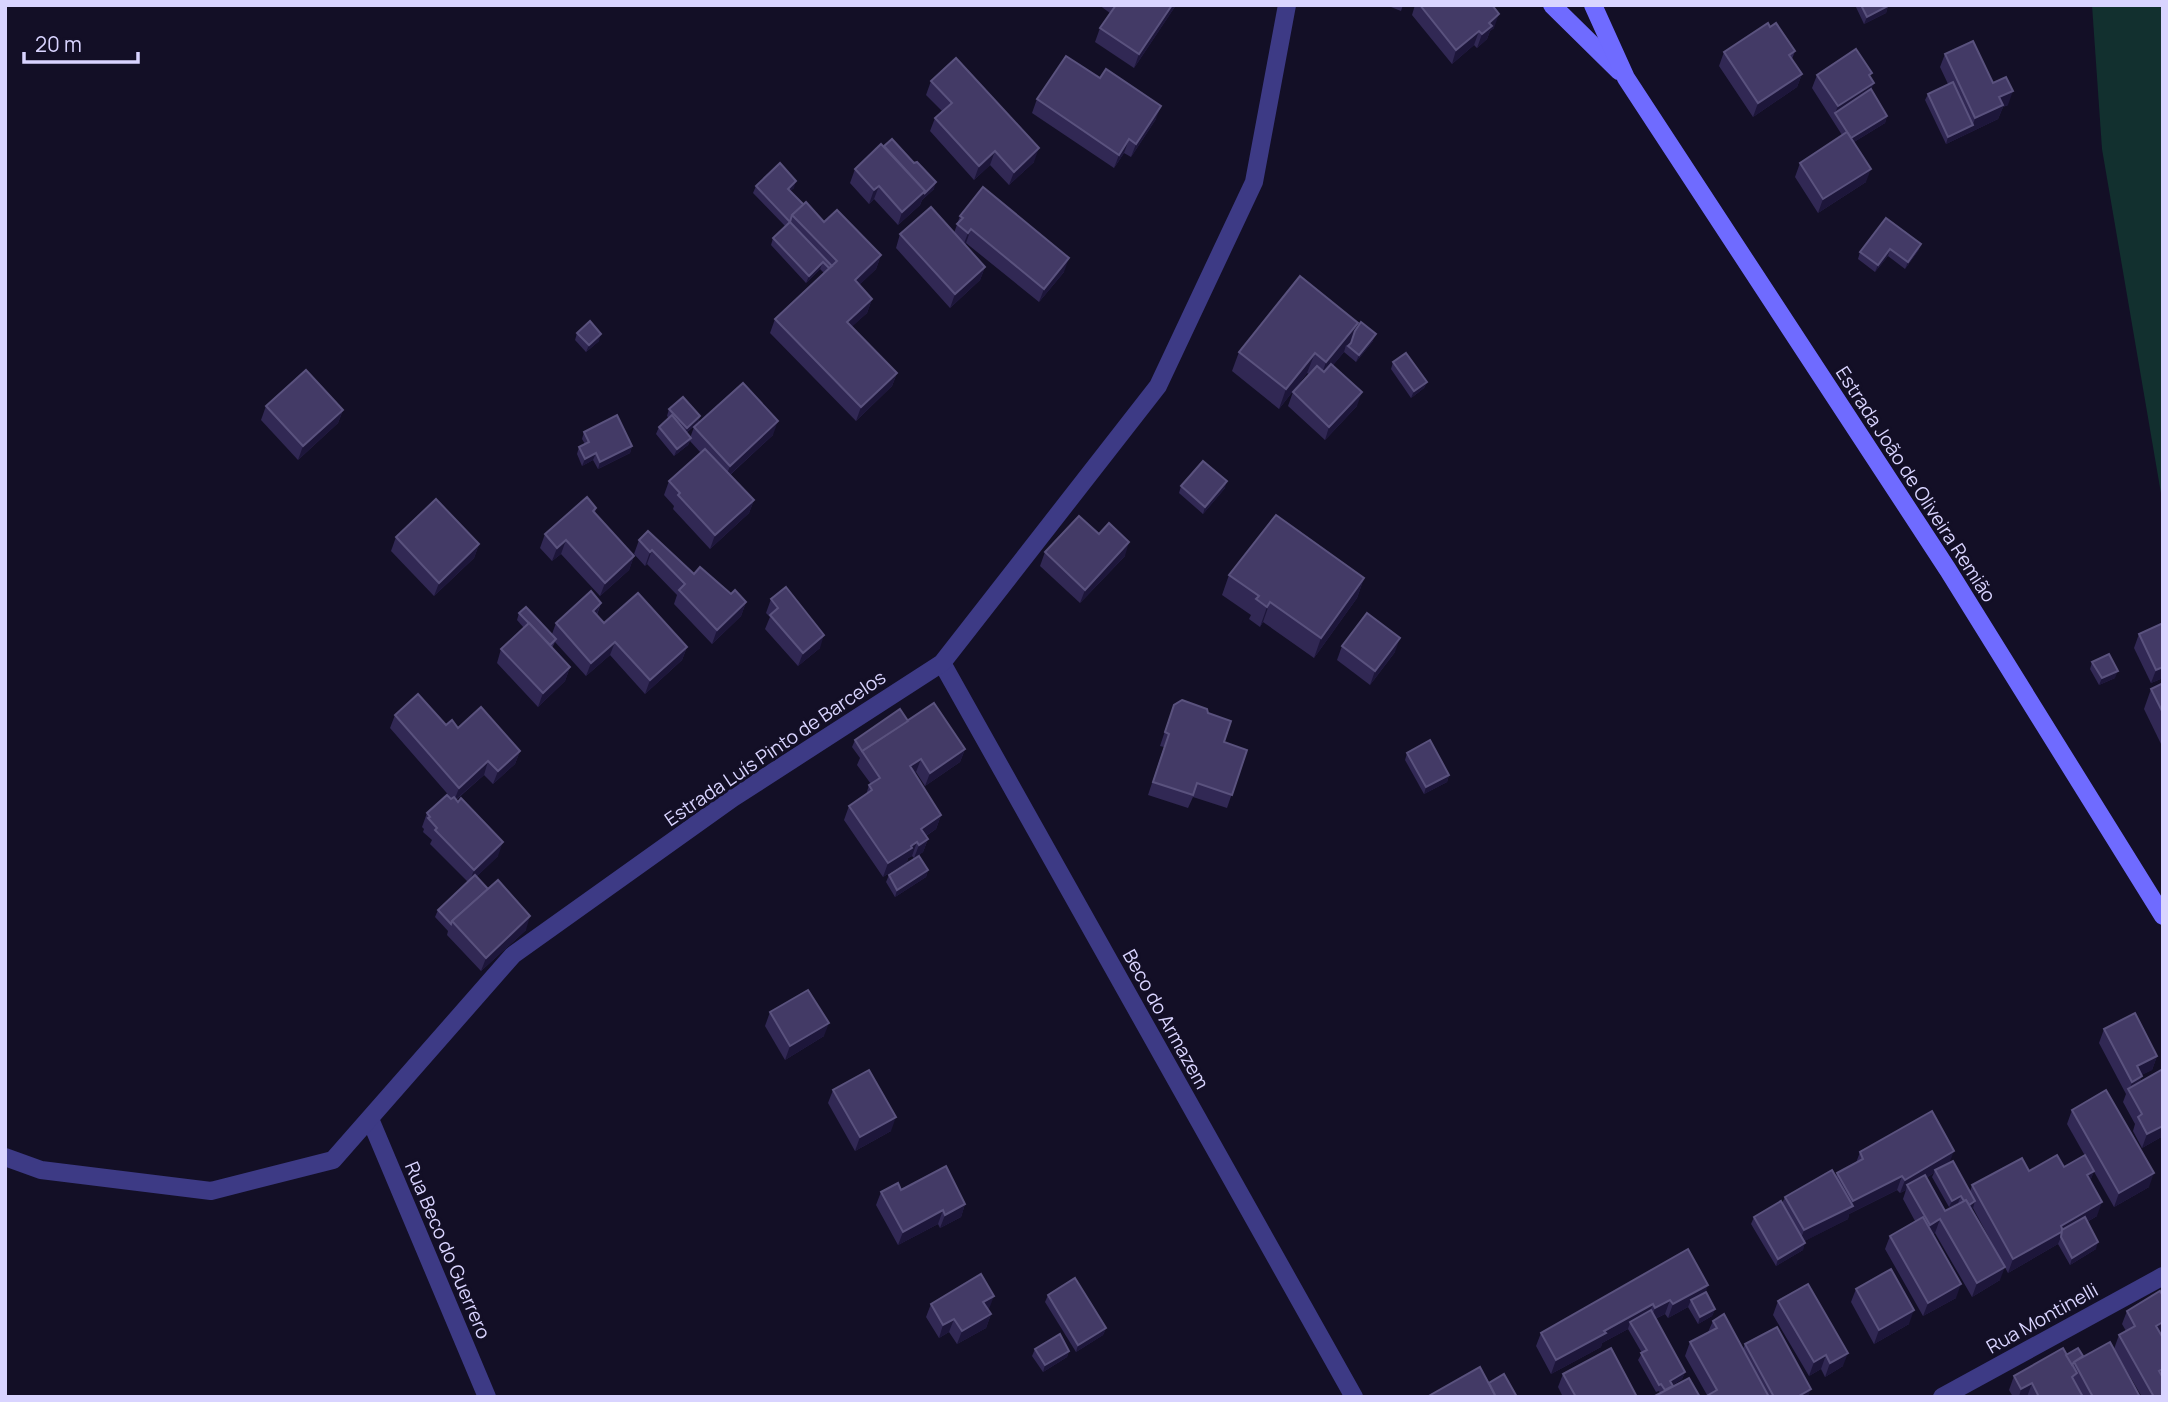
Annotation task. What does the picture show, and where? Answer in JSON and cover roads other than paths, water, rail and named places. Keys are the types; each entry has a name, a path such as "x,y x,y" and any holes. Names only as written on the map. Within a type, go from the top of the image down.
{"main road":[{"name":"Estrada João de Oliveira Remião","path":"1552,5 1626,78"},
{"name":"Estrada João de Oliveira Remião","path":"1593,5 1626,78 1948,570 2163,916"}],"street":[{"name":"Estrada Luís Pinto de Barcelos","path":"5,1157 41,1170 211,1191 333,1160 513,955 733,798 942,663 1158,386 1254,182 1287,5"},
{"name":"Beco do Armazem","path":"942,663 1354,1397"},
{"name":"Rua Beco do Guerrero","path":"370,1119 487,1397"},
{"name":"Rua Montinelli","path":"1942,1397 2163,1276"}]}
